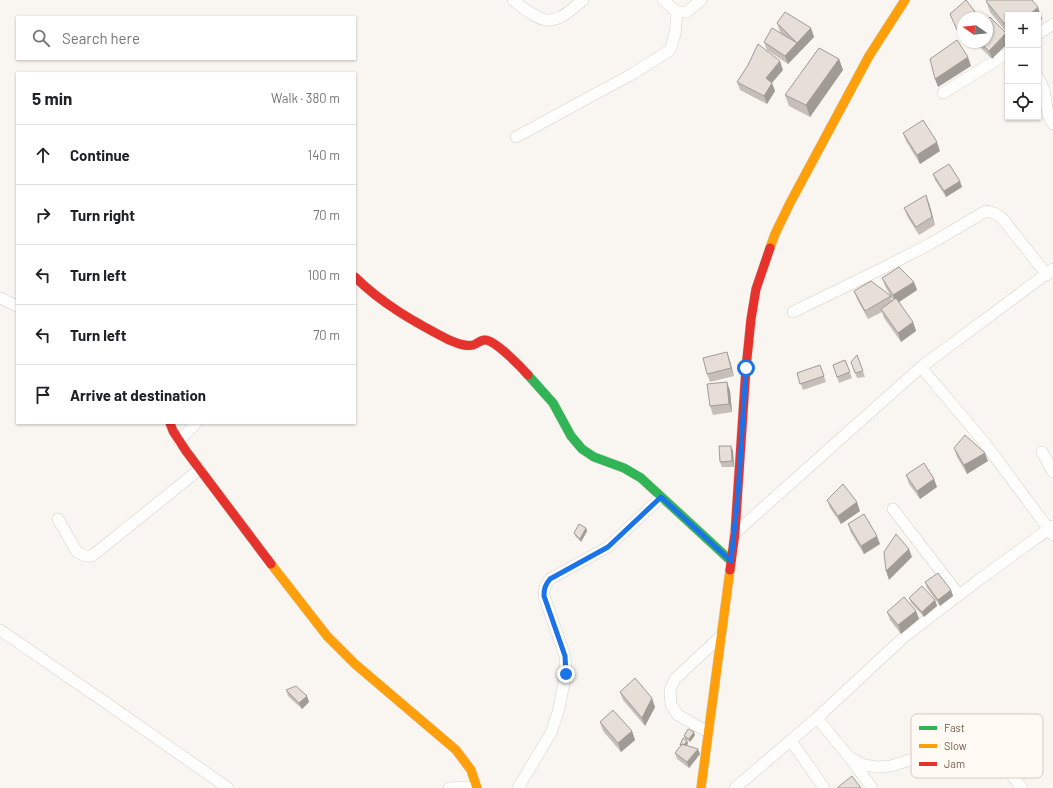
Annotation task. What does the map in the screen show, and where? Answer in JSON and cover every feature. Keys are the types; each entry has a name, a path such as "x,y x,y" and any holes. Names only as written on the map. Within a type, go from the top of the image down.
{"street":[{"path":"513,0 534,15 546,20 552,20 564,15 583,0"},
{"path":"663,0 676,12 687,12 701,0"},
{"path":"701,788 735,532 747,361 751,319 758,283 775,234 790,203 869,56 905,0"},
{"path":"516,137 634,73 670,50 675,34 676,12"},
{"path":"1041,32 1053,24"},
{"path":"943,93 1005,55"},
{"path":"1041,84 1044,90 1048,114 1053,124"},
{"path":"735,532 921,367 1050,272 1002,218 994,213 986,211 923,248 793,312"},
{"path":"356,278 383,302 440,335 460,344 466,345 473,345 479,341 485,340 503,351 546,394 558,410 577,445 590,455 634,473 652,486 661,497 731,561"},
{"path":"0,298 16,306"},
{"path":"735,788 817,718 904,638 959,595 1052,531 984,442 921,367"},
{"path":"170,424 179,441 250,537 327,636 355,664 456,750 471,770 477,788"},
{"path":"179,441 195,424"},
{"path":"1042,452 1053,472"},
{"path":"58,519 77,552 85,556 92,556 200,469"},
{"path":"518,788 551,733 558,712 566,674 565,656 544,596 544,589 550,579 608,547 661,497"},
{"path":"893,509 959,595"},
{"path":"0,630 228,788"},
{"path":"708,732 678,715 671,705 670,690 676,679 721,636"},
{"path":"817,718 872,788"},
{"path":"791,741 824,788"},
{"path":"849,757 864,764 877,767 891,766 911,760"},
{"path":"1014,778 1022,788"},
{"path":"449,788 465,786 471,788"}],"building":[{"path":"966,0 975,12 957,12 957,30 950,14"},
{"path":"1032,0 1038,7 1032,12 1005,12 1005,24 986,1"},
{"path":"785,12 811,28 797,43 777,23"},
{"path":"993,20 1005,32 1005,34 993,47"},
{"path":"772,28 797,43 785,56 764,42"},
{"path":"957,40 957,48 962,48 968,57 935,79 930,59"},
{"path":"758,44 780,61 766,78 772,83 764,96 737,82 748,65"},
{"path":"819,48 839,59 806,105 785,95"},
{"path":"923,120 937,142 917,155 903,133"},
{"path":"949,164 960,181 944,191 933,174"},
{"path":"926,195 932,217 916,227 904,208"},
{"path":"899,267 914,282 893,295 882,278"},
{"path":"871,281 891,296 865,311 854,291"},
{"path":"896,298 913,322 898,333 881,309"},
{"path":"727,352 731,368 707,374 703,358"},
{"path":"857,355 863,371 855,373 851,362"},
{"path":"845,360 850,372 837,377 833,365"},
{"path":"820,365 824,376 800,384 797,373"},
{"path":"727,382 729,404 710,406 707,384"},
{"path":"965,435 985,453 964,465 954,448"},
{"path":"719,446 731,446 732,461 720,462"},
{"path":"924,463 934,479 917,491 906,475"},
{"path":"843,484 857,502 838,516 827,500"},
{"path":"864,514 877,536 861,546 848,524"},
{"path":"579,524 586,528 580,539 574,533"},
{"path":"896,534 909,549 886,571 884,552"},
{"path":"938,573 951,590 938,600 925,582"},
{"path":"922,586 935,600 922,612 909,598"},
{"path":"904,597 916,611 898,625 887,612"},
{"path":"635,678 652,698 642,718 620,692"},
{"path":"296,686 307,696 299,703 286,690"},
{"path":"613,710 632,731 618,743 600,722"},
{"path":"688,729 694,732 689,739 684,736"},
{"path":"683,738 687,741 684,745 680,745"},
{"path":"682,744 698,749 687,762 675,753"},
{"path":"852,776 861,788 838,788 838,787"}],"traffic: fast":[{"path":"528,375 553,403 571,436 582,449 594,457 624,468 641,478 731,561"}],"traffic: slow":[{"path":"770,248 790,203 869,56 905,0"},
{"path":"271,564 327,636 355,664 456,750 471,770 477,788"},
{"path":"701,788 730,570"}],"traffic: jam":[{"path":"730,570 735,533 746,368 751,319 756,289 770,248"},
{"path":"356,278 376,296 412,320 449,340 467,345 473,345 483,340 495,344 508,354 528,375"},
{"path":"170,424 173,431 186,451 271,564"}],"route":[{"path":"566,674 565,656 544,596 544,589 546,585 550,579 608,547 661,497 731,561 738,494 746,368"}]}
